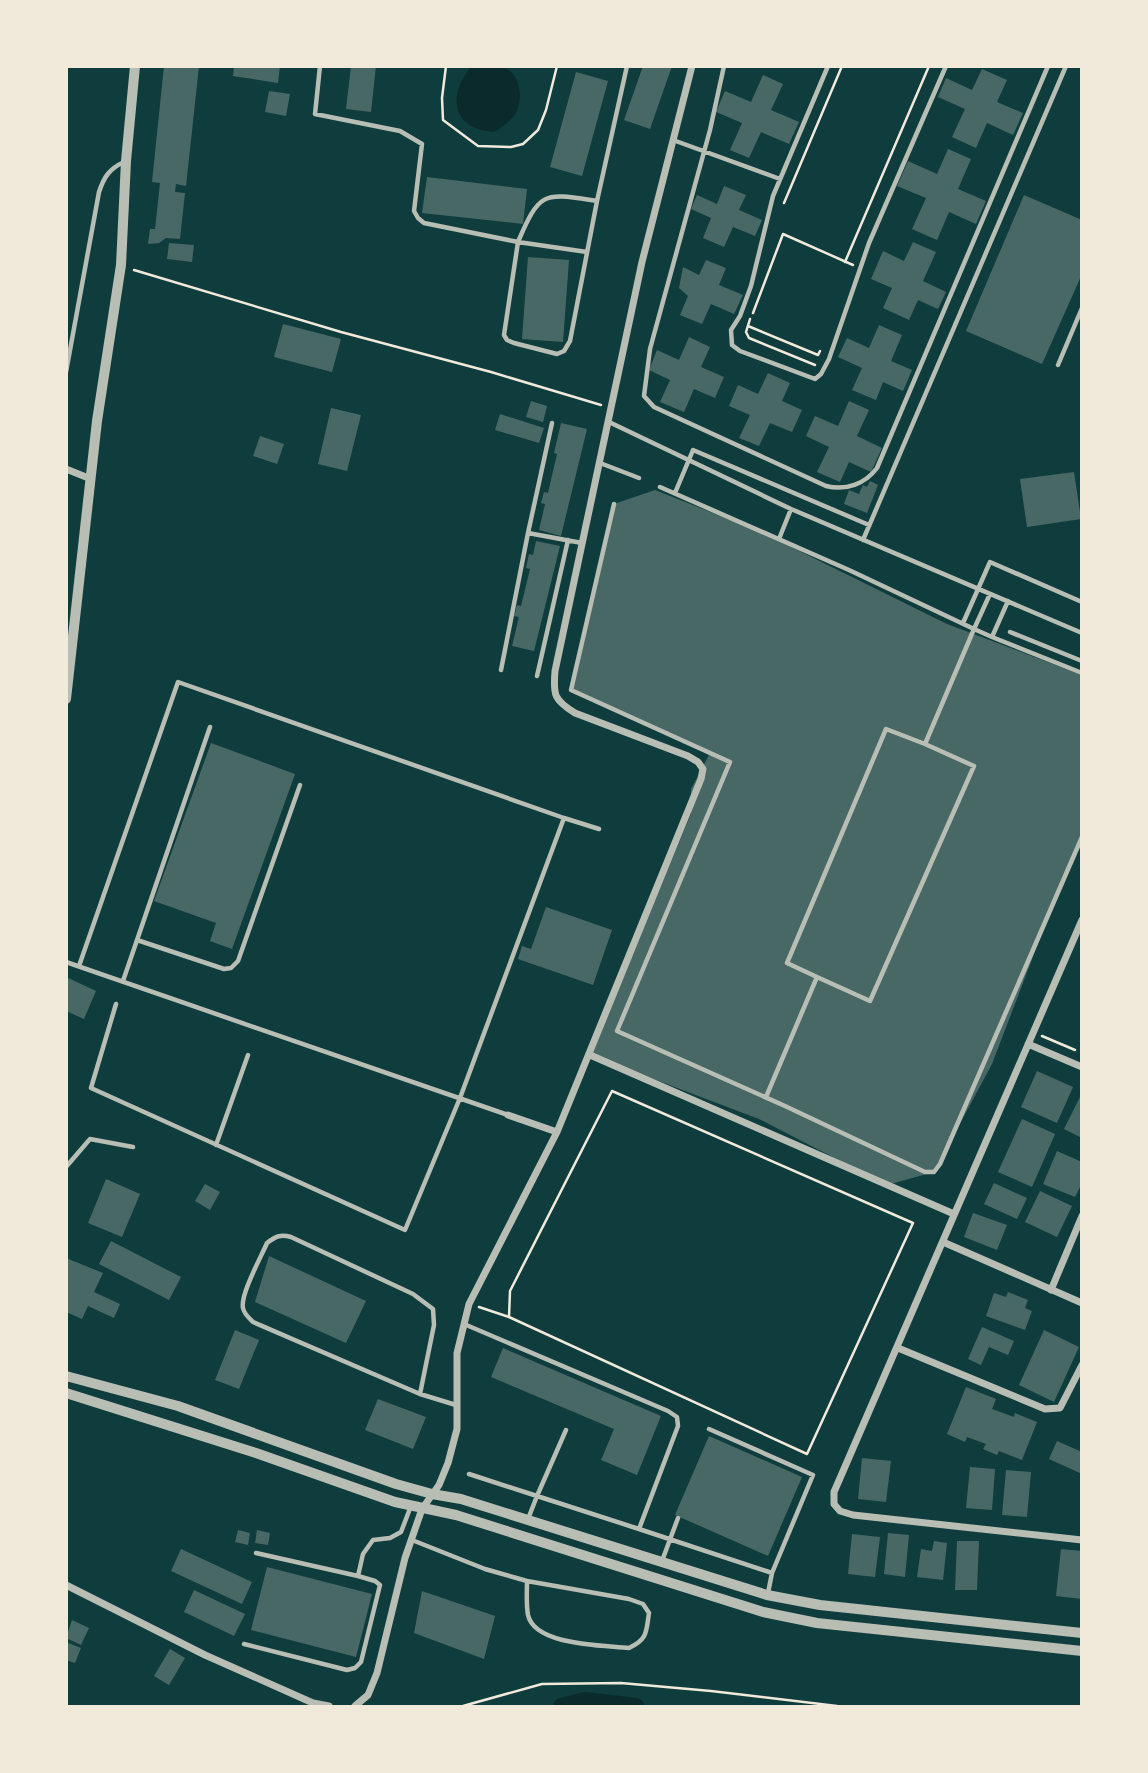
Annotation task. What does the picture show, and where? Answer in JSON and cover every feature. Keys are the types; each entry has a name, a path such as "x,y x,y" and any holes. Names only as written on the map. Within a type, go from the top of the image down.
{"street":[{"path":"66,699 69,644 97,421 121,265 135,66"},
{"path":"358,1706 368,1695 377,1673 412,1540 417,1508 432,1494 448,1463 457,1429 457,1353 469,1304 557,1132 701,779 703,769 688,756 575,713 561,704 553,691 555,671 642,262 692,66"},
{"path":"66,469 91,479"},
{"path":"1082,920 834,1492 834,1504 840,1511 853,1515 1082,1540"},
{"path":"1028,1044 1082,1067"},
{"path":"590,1055 954,1214"},
{"path":"508,1115 557,1132"},
{"path":"1051,1290 1082,1216"},
{"path":"943,1242 1082,1303"},
{"path":"898,1348 1045,1409 1060,1408 1082,1365"},
{"path":"66,1376 178,1406 432,1494 461,1499 767,1595 820,1605 1082,1633"},
{"path":"66,1393 256,1453 417,1508 456,1515 763,1612 817,1623 1082,1651"},
{"path":"66,1585 205,1655 313,1703 329,1706"}],"lane":[{"path":"320,66 315,114 400,131 422,144 414,211 424,223 518,242 587,252"},
{"path":"597,201 561,195 547,197 537,203 518,242 505,335 507,340 557,354 564,351 570,341 627,66"},
{"path":"724,66 704,152 650,349 644,396 654,407 839,490 869,479 877,468 1048,66"},
{"path":"828,66 773,196 751,286 730,338 732,345 740,351 815,379 829,359 869,243 946,66"},
{"path":"863,540 1066,66"},
{"path":"673,140 780,179"},
{"path":"66,372 104,177 113,167 127,161"},
{"path":"1058,365 1082,308"},
{"path":"608,421 791,509 1082,633"},
{"path":"501,670 552,423"},
{"path":"675,494 693,450 869,525"},
{"path":"600,463 639,478"},
{"path":"660,487 992,638 1082,673"},
{"path":"614,504 571,690 730,762 617,1031 925,1172 934,1172 940,1164 1082,837"},
{"path":"779,539 791,509"},
{"path":"528,533 582,543"},
{"path":"537,676 568,540"},
{"path":"963,623 990,562 1082,602"},
{"path":"925,744 990,594"},
{"path":"992,638 1008,601"},
{"path":"1010,632 1082,661"},
{"path":"79,966 178,682 599,829"},
{"path":"122,981 210,727"},
{"path":"887,729 974,766 870,1001 817,977 787,963 887,729"},
{"path":"137,940 224,969 231,968 238,961 300,785"},
{"path":"116,1004 91,1088 405,1230 460,1098 564,818"},
{"path":"66,962 508,1115"},
{"path":"766,1097 817,977"},
{"path":"216,1145 248,1055"},
{"path":"66,1167 90,1139 133,1147"},
{"path":"420,1394 434,1325 433,1309 413,1294 291,1237 275,1237 267,1243 244,1297 243,1309 248,1318 420,1394 456,1405"},
{"path":"464,1324 677,1417 678,1426 639,1530"},
{"path":"709,1429 813,1475 772,1573 767,1595"},
{"path":"528,1520 566,1430"},
{"path":"469,1474 772,1573"},
{"path":"358,1576 363,1555 373,1540 390,1538 401,1532 417,1508"},
{"path":"662,1562 678,1518"},
{"path":"412,1540 485,1569 527,1581 629,1599 643,1604 649,1613 646,1637 629,1648 557,1640 538,1630 528,1617 527,1581"},
{"path":"244,1644 348,1670 355,1668 361,1662 380,1586 375,1581 358,1576 256,1553"}],"path":[{"path":"446,66 442,99 443,120 478,146 511,147 523,144 538,130 557,66"},
{"path":"783,203 842,66"},
{"path":"845,262 929,66"},
{"path":"824,369 749,338 746,335 748,326 783,234 855,266"},
{"path":"133,270 341,332 611,407"},
{"path":"748,326 818,355 824,342"},
{"path":"1033,1032 1082,1054"},
{"path":"469,1304 509,1317 807,1454 913,1223 612,1091 510,1291 509,1317"},
{"path":"463,1706 542,1685 621,1683 836,1706"}],"water":[{"path":"471,67 505,68 517,82 520,94 516,113 494,132 469,125 458,109 459,89"}],"building":[{"path":"164,66 199,66 186,186 176,184 175,192 185,193 180,239 166,238 159,243 148,244 150,229 155,229 160,183 152,182"},
{"path":"234,66 280,66 278,83 233,76"},
{"path":"351,66 376,66 371,112 346,109"},
{"path":"643,66 672,66 650,129 624,120"},
{"path":"982,69 1007,80 997,102 1023,113 1013,135 987,123 976,148 952,137 965,109 938,97 946,78 972,90"},
{"path":"576,72 608,81 582,176 550,167"},
{"path":"763,75 783,84 771,110 799,122 789,144 761,132 749,158 730,150 742,123 716,112 725,91 751,102"},
{"path":"269,91 290,94 286,116 265,112"},
{"path":"948,149 971,159 958,189 986,201 976,224 949,212 937,240 912,229 926,198 897,186 908,161 937,174"},
{"path":"427,177 527,189 523,224 422,213"},
{"path":"724,186 746,195 739,210 762,220 755,236 733,227 724,247 703,238 711,218 691,209 697,195 717,204"},
{"path":"1024,195 1082,220 1082,274 1042,364 966,331"},
{"path":"913,242 936,252 923,281 946,292 938,309 918,300 909,320 883,308 892,288 871,279 883,251 904,261"},
{"path":"169,243 194,245 192,262 167,259"},
{"path":"528,257 569,260 563,342 522,339"},
{"path":"706,260 726,268 719,285 743,295 734,314 711,304 702,324 680,315 688,296 679,288 683,267 699,275"},
{"path":"283,324 341,339 332,372 274,357"},
{"path":"879,325 902,335 891,361 912,370 903,391 883,382 876,400 852,390 862,368 838,357 847,338 869,348"},
{"path":"689,337 710,347 701,367 724,377 715,398 694,389 684,412 660,402 670,380 649,370 657,350 679,360"},
{"path":"768,373 790,383 782,401 802,410 792,432 770,423 759,446 739,438 750,415 729,406 738,385 758,394"},
{"path":"531,401 547,406 543,422 526,417"},
{"path":"849,401 869,410 857,436 882,448 871,472 849,462 840,482 817,472 829,447 806,436 815,416 838,426"},
{"path":"331,408 361,415 347,471 318,464"},
{"path":"500,414 544,428 539,443 495,430"},
{"path":"561,423 587,429 561,536 539,530 545,504 541,503 544,492 548,493"},
{"path":"260,436 284,444 277,464 253,456"},
{"path":"1074,472 1081,519 1027,527 1020,479"},
{"path":"870,481 878,485 867,513 844,504 849,490 859,494 863,485 867,487"},
{"path":"655,490 761,532 947,624 1082,675 1082,837 1057,894 992,1064 934,1172 887,1185 759,1119 590,1055 691,814 691,789 710,753 571,690 614,504"},
{"path":"536,541 560,546 534,651 512,646 519,617 514,616 517,605 521,606 530,569 526,568 529,554 533,555"},
{"path":"211,743 295,774 232,949 210,941 216,923 154,901"},
{"path":"546,907 612,930 593,985 518,959 522,946 531,949"},
{"path":"66,977 96,991 84,1019 66,1011"},
{"path":"1037,1071 1073,1087 1057,1123 1021,1107"},
{"path":"1082,1093 1082,1138 1064,1129"},
{"path":"1022,1119 1055,1134 1032,1187 998,1172"},
{"path":"1057,1151 1082,1162 1082,1183 1075,1197 1043,1184"},
{"path":"106,1179 140,1194 122,1237 88,1223"},
{"path":"994,1183 1027,1198 1017,1219 984,1204"},
{"path":"205,1184 220,1192 210,1210 195,1201"},
{"path":"1040,1191 1072,1206 1057,1237 1025,1222"},
{"path":"973,1213 1007,1225 997,1250 964,1237"},
{"path":"111,1241 181,1277 169,1300 99,1264"},
{"path":"269,1256 366,1301 346,1343 255,1302"},
{"path":"66,1258 103,1273 94,1292 120,1304 114,1318 88,1306 82,1319 66,1312"},
{"path":"1008,1292 1028,1300 1025,1308 1032,1311 1025,1330 986,1316 994,1293 1006,1297"},
{"path":"982,1327 1014,1341 1008,1355 989,1347 981,1365 968,1359"},
{"path":"235,1330 259,1340 239,1389 215,1380"},
{"path":"1044,1330 1079,1347 1054,1402 1019,1385"},
{"path":"503,1348 661,1416 637,1475 601,1460 614,1429 491,1377"},
{"path":"966,1387 996,1399 992,1409 1014,1417 1015,1413 1037,1422 1022,1460 999,1451 997,1455 983,1449 986,1444 967,1437 965,1442 947,1434"},
{"path":"378,1399 426,1417 413,1449 365,1430"},
{"path":"709,1436 802,1477 768,1556 675,1515"},
{"path":"1057,1441 1082,1452 1082,1474 1049,1459"},
{"path":"862,1458 891,1461 886,1502 858,1499"},
{"path":"970,1467 995,1469 992,1510 966,1508"},
{"path":"1006,1470 1031,1472 1027,1517 1002,1515"},
{"path":"238,1530 250,1533 248,1545 235,1542"},
{"path":"257,1530 270,1533 268,1545 255,1543"},
{"path":"888,1533 909,1535 905,1577 884,1574"},
{"path":"852,1534 880,1537 875,1577 848,1574"},
{"path":"934,1541 947,1543 943,1580 917,1577 921,1549 932,1551"},
{"path":"957,1541 979,1541 977,1590 955,1590"},
{"path":"181,1549 252,1582 242,1604 171,1571"},
{"path":"1061,1549 1082,1551 1082,1599 1056,1596"},
{"path":"267,1567 372,1594 356,1657 251,1630"},
{"path":"194,1590 245,1614 234,1636 184,1612"},
{"path":"422,1591 495,1616 484,1659 414,1633"},
{"path":"72,1620 89,1628 81,1645 66,1638"},
{"path":"66,1642 81,1648 75,1663 66,1660"},
{"path":"170,1649 185,1658 169,1685 154,1676"}],"waterway":[{"path":"561,1706 585,1700 636,1706"}]}
